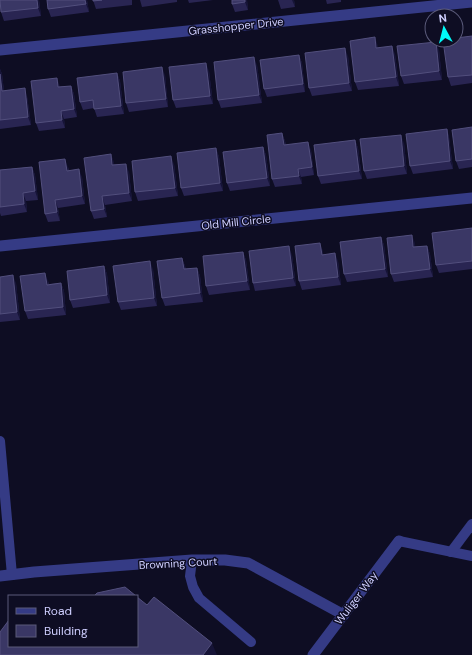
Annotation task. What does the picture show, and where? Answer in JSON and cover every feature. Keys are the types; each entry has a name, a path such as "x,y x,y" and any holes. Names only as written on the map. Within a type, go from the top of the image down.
{"street":[{"name":"Grasshopper Drive","path":"0,50 472,2"},
{"name":"Old Mill Circle","path":"0,246 472,198"},
{"name":"Wuliger Way","path":"313,655 399,542"},
{"name":"Browning Court","path":"0,576 192,560 225,560 248,564 344,615"}],"lane":[{"path":"0,441 12,575"},
{"path":"450,552 472,524"},
{"path":"399,542 472,556"},
{"path":"192,560 190,576 199,598 251,642"}],"building":[{"path":"0,0 37,0 38,8 1,12"},
{"path":"47,0 85,0 86,4 48,9"},
{"path":"232,0 245,0 245,2 232,4"},
{"path":"472,36 472,75 448,77 444,48 464,48 464,37"},
{"path":"375,37 376,48 392,46 396,77 355,82 350,41"},
{"path":"424,43 424,48 437,48 439,71 401,76 397,46"},
{"path":"345,48 349,83 309,88 305,53"},
{"path":"299,55 303,84 264,89 260,60"},
{"path":"254,57 259,95 218,100 214,62"},
{"path":"206,63 210,96 173,100 169,67"},
{"path":"162,67 166,99 126,103 123,72"},
{"path":"117,73 121,106 94,109 93,100 80,102 77,78"},
{"path":"0,74 2,91 25,88 28,117 0,120"},
{"path":"57,78 58,87 71,86 74,109 61,111 62,120 36,123 31,81"},
{"path":"472,127 472,159 456,161 452,130"},
{"path":"447,129 450,161 410,166 406,134"},
{"path":"282,133 284,145 308,142 312,167 298,169 299,176 272,179 267,135"},
{"path":"401,135 404,166 364,171 360,139"},
{"path":"355,140 359,171 318,176 314,145"},
{"path":"263,147 267,178 227,183 223,152"},
{"path":"216,148 220,183 181,188 177,153"},
{"path":"111,154 112,165 126,164 129,193 102,196 104,209 91,211 84,158"},
{"path":"171,156 175,188 135,192 132,161"},
{"path":"65,159 67,171 79,169 82,196 55,200 57,212 45,214 39,162"},
{"path":"32,167 35,191 23,193 24,204 0,207 0,170"},
{"path":"472,228 472,261 436,265 432,233"},
{"path":"412,235 413,247 427,246 430,269 391,274 387,238"},
{"path":"381,237 385,269 344,274 340,242"},
{"path":"320,243 322,255 335,253 338,277 299,281 295,246"},
{"path":"289,246 293,278 253,283 249,251"},
{"path":"243,252 247,281 206,286 203,256"},
{"path":"182,258 184,269 197,268 200,293 162,298 157,261"},
{"path":"150,261 154,298 118,302 113,266"},
{"path":"104,266 107,295 70,300 67,271"},
{"path":"45,273 47,285 61,283 63,307 25,311 20,276"},
{"path":"13,275 17,312 0,314 0,277"},
{"path":"125,587 135,595 95,595 97,593"},
{"path":"154,597 212,643 203,655 0,655 0,632 8,621 8,647 138,647 138,598 147,605"}]}
